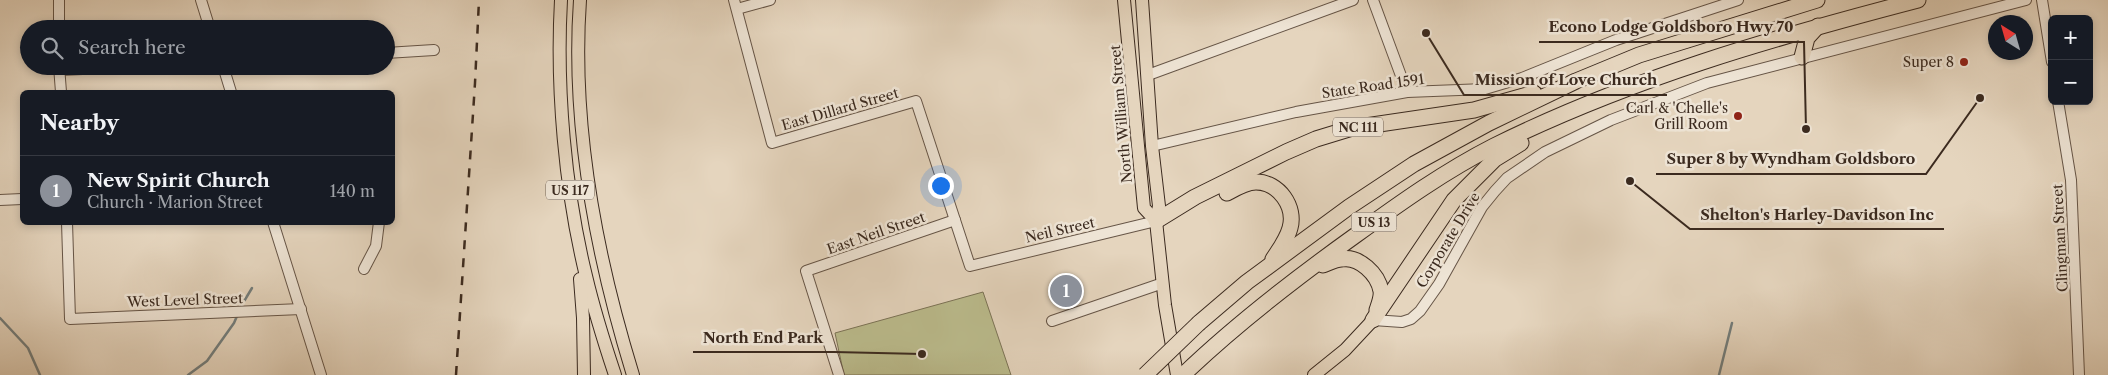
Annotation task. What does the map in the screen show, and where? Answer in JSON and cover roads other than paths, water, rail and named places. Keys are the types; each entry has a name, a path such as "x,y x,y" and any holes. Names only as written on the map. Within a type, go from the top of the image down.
{"highway":[{"name":"US 13","path":"1145,375 1247,282 1349,207 1414,164 1490,123 1576,81 1639,54 1817,0"},
{"name":"US 13","path":"1183,375 1283,288 1411,196 1493,147 1651,78 1773,39 1918,0"},
{"path":"1802,57 1807,38 1818,26"},
{"path":"1773,39 1783,40 1794,45 1802,57"},
{"name":"NC 111","path":"1156,221 1195,197 1316,139 1352,128 1474,110 1576,81"},
{"path":"1373,320 1454,200 1494,159 1573,112"},
{"path":"1156,221 1200,206 1245,184 1266,183 1276,189 1290,206 1291,226 1286,240 1274,258 1247,282"},
{"path":"1283,288 1332,261 1343,258 1362,263 1377,280 1381,291 1380,301 1373,320"}],"main road":[{"name":"US 117","path":"561,0 562,106 569,183 594,308 615,375"},
{"name":"US 117","path":"580,0 580,106 584,148 599,242 616,321 634,375"},
{"name":"North William Street","path":"1124,0 1144,208 1156,221"},
{"name":"North William Street","path":"1142,0 1152,146 1159,206 1156,221 1177,375"},
{"path":"562,106 580,106"},
{"path":"576,222 583,318 584,375"},
{"path":"1314,375 1345,350 1373,320"}],"street":[{"path":"59,0 59,20"},
{"path":"200,0 207,20"},
{"path":"736,4 770,0"},
{"path":"1148,75 1353,0"},
{"path":"1373,0 1408,92"},
{"name":"State Road 1591","path":"1152,146 1296,112 1408,92 1485,88 1522,78 1618,40 1738,0"},
{"name":"Corporate Drive","path":"1373,320 1402,322 1411,319 1420,311 1439,284 1482,207 1495,190 1513,173 1545,152 1612,120 1707,82 2026,0"},
{"path":"2042,0 2052,60"},
{"name":"East Dillard Street","path":"736,4 772,143 916,101 955,220"},
{"path":"395,52 434,50"},
{"path":"59,75 60,90"},
{"path":"226,75 230,90"},
{"name":"Clingman Street","path":"2059,105 2071,180 2079,375"},
{"path":"0,200 20,199"},
{"name":"Neil Street","path":"955,220 970,266 1156,221"},
{"name":"East Neil Street","path":"839,375 806,271 955,220"},
{"name":"West Level Street","path":"67,225 70,319 301,309"},
{"path":"274,225 321,375"},
{"path":"364,268 376,246 379,225"},
{"path":"1052,321 1163,283"}],"waterway":[{"path":"240,308 252,288"},
{"path":"188,375 207,361 237,316"},
{"path":"0,318 28,348 40,375"},
{"path":"1719,375 1732,323"}],"railway":[{"path":"456,375 479,0"}],"place":[{"name":"Mission of Love Church","path":"1426,33"},
{"name":"Super 8","path":"1964,62"},
{"name":"Super 8 by Wyndham Goldsboro","path":"1980,98"},
{"name":"Carl & 'Chelle's Grill Room","path":"1738,116"},
{"name":"Econo Lodge Goldsboro Hwy 70","path":"1806,129"},
{"name":"Shelton's Harley-Davidson Inc","path":"1630,181"},
{"name":"New Spirit Church","path":"1066,291"},
{"name":"North End Park","path":"922,354"}]}
